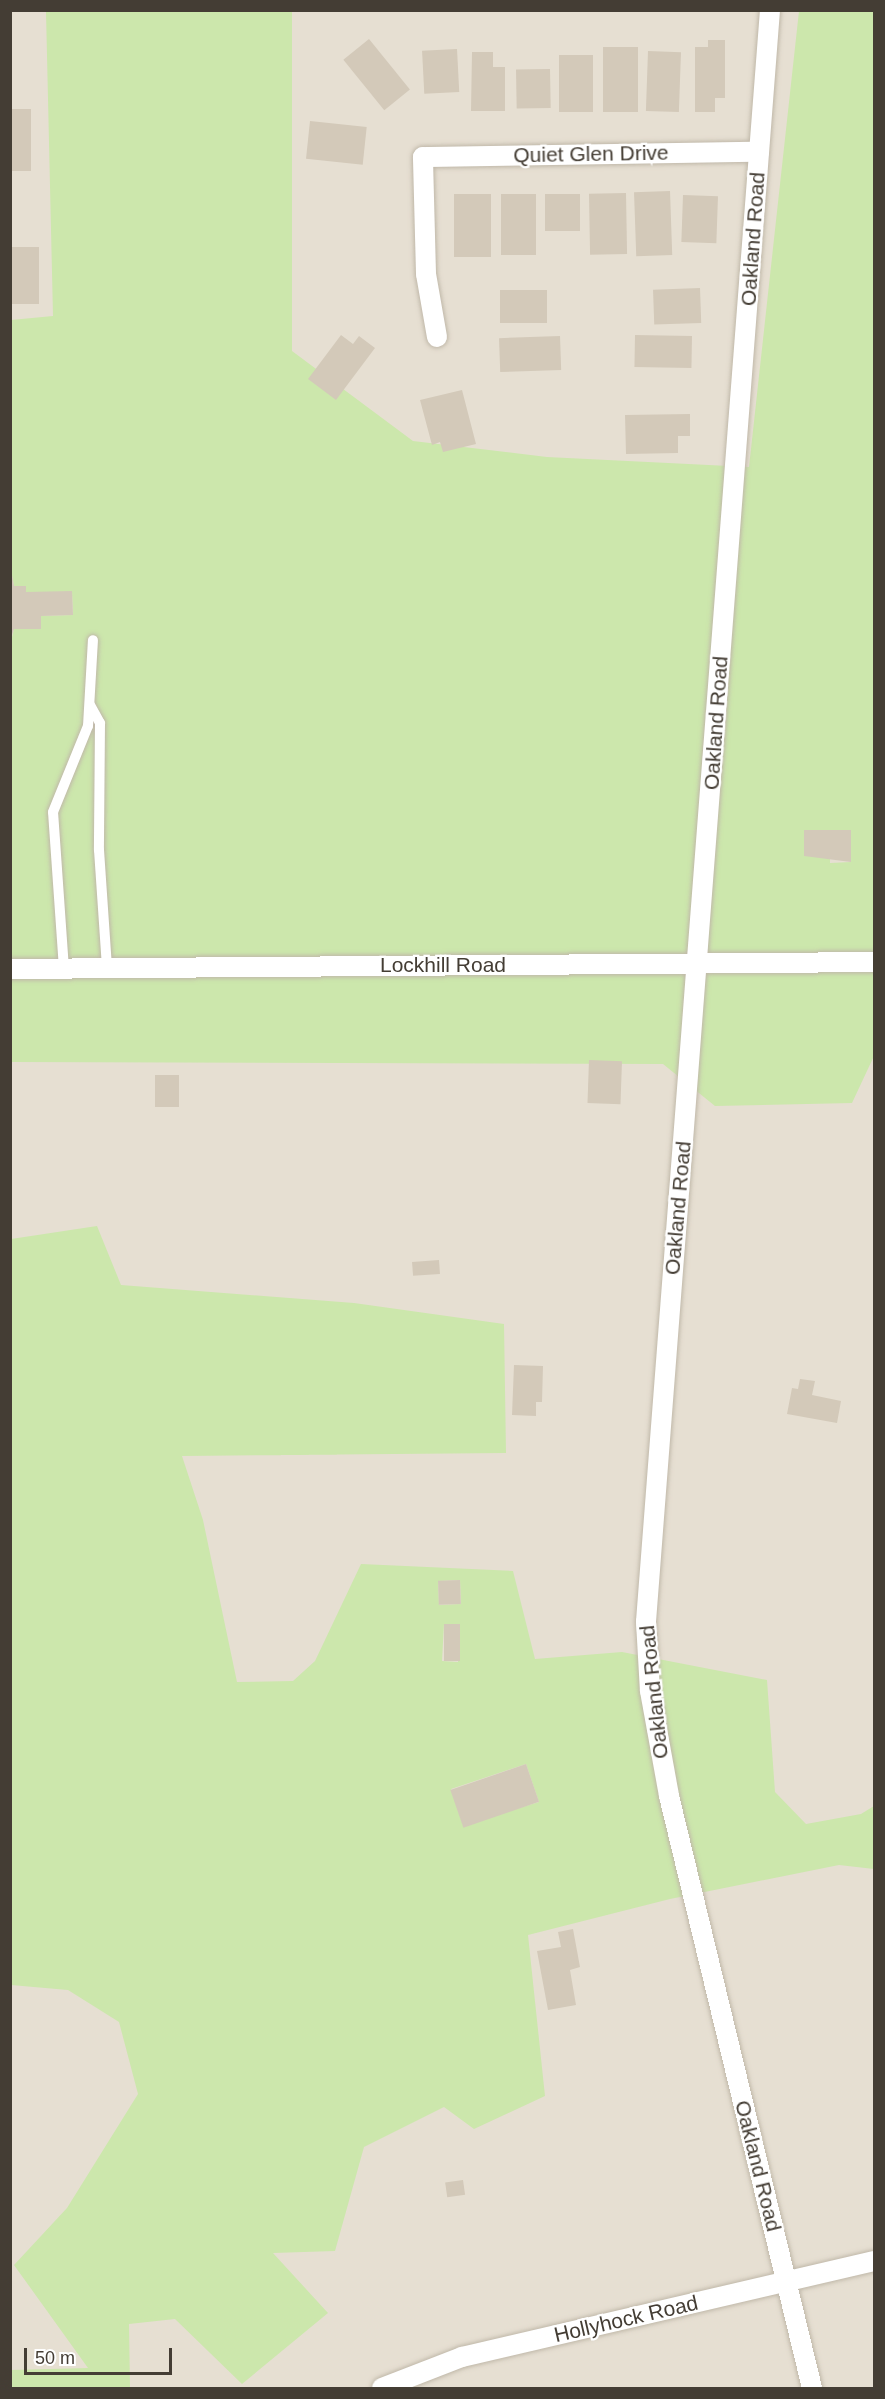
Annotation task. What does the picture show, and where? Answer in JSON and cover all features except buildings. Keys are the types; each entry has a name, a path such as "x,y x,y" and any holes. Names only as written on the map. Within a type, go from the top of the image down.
{"street":[{"name":"Oakland Road","path":"770,10 698,963 648,1568 650,1691 669,1796 812,2388"},
{"name":"Quiet Glen Drive","path":"437,337 426,274 423,157 759,152"},
{"name":"Lockhill Road","path":"10,969 874,962"},
{"name":"Hollyhock Road","path":"382,2388 462,2357 874,2261"}],"lane":[{"path":"64,969 53,812 88,726 93,640"},
{"path":"90,705 100,723 99,850 107,968"}],"shaded area":[{"path":"10,11 874,11 874,2388 10,2388"}],"green space":[{"path":"292,11 292,351 413,441 547,457 749,467 799,11 874,11 874,1056 852,1103 715,1106 663,1064 11,1062 11,641 14,629 41,629 41,616 73,615 72,592 26,592 26,586 14,586 10,565 11,320 53,316 46,12","holes":["804,830 850,830 851,862 830,863 830,856"]},
{"path":"97,1226 121,1285 354,1303 504,1324 506,1453 182,1456 203,1520 237,1682 293,1681 315,1661 361,1564 513,1571 535,1659 622,1652 767,1680 775,1792 806,1824 861,1814 874,1806 874,1869 839,1865 670,1899 528,1935 545,2096 474,2129 444,2107 364,2147 335,2251 273,2253 328,2313 242,2384 175,2319 129,2324 130,2388 11,2388 10,2370 88,2368 14,2265 67,2208 138,2094 119,2022 68,1990 11,1985 11,1239","holes":["460,1580 461,1604 439,1605 438,1581","444,1624 460,1625 458,1662 442,1661","526,1764 539,1802 463,1825 451,1789"]}]}
